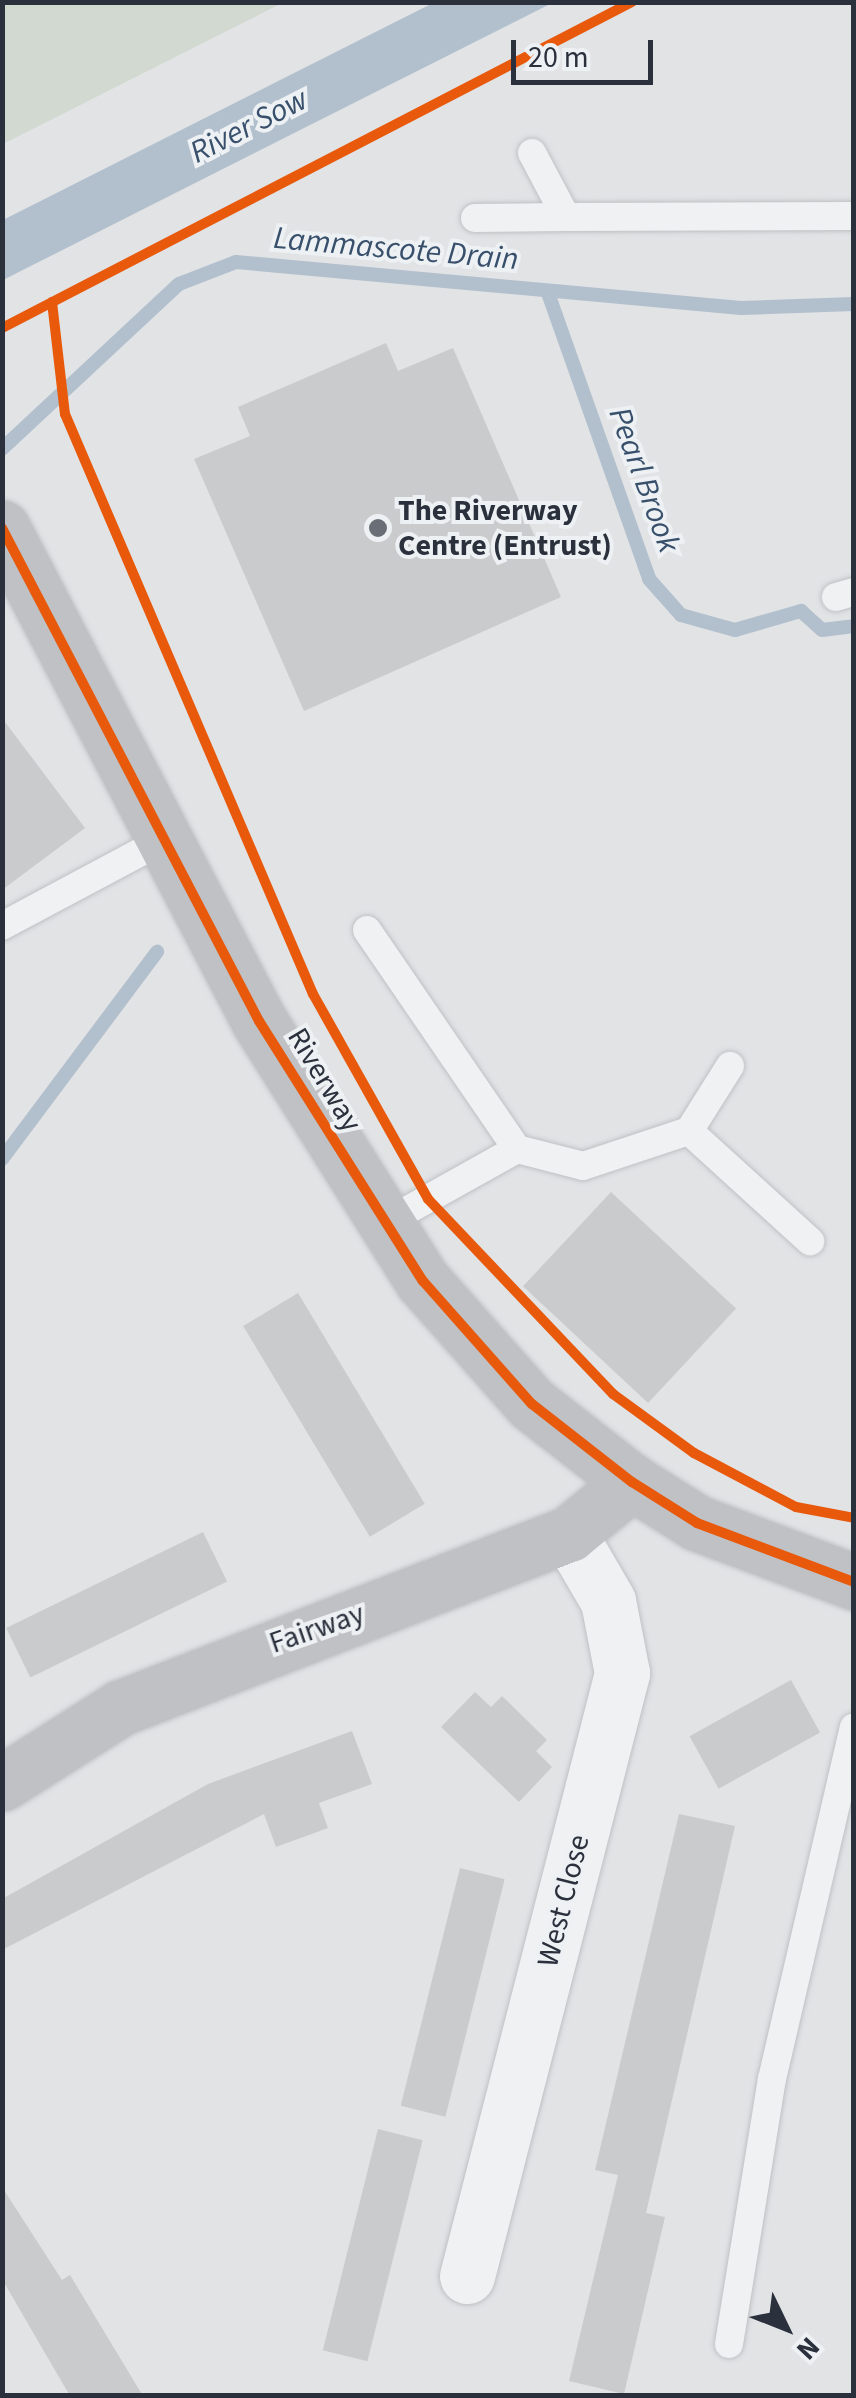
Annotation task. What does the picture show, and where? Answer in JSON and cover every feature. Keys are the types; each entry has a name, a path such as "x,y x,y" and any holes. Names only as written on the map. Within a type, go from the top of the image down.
{"street":[{"name":"Riverway","path":"5,533 164,840 381,1225 532,1404 632,1482 697,1523 854,1582"},
{"name":"Fairway","path":"2,1783 120,1708 570,1534 632,1482"},
{"name":"West Close","path":"468,2276 622,1673 608,1601 570,1534"}],"lane":[{"path":"532,152 566,217"},
{"path":"475,218 854,216"},
{"path":"2,926 164,840"},
{"path":"367,930 517,1149 584,1166 689,1131 730,1066"},
{"path":"689,1131 810,1241"},
{"path":"381,1225 517,1149"},
{"path":"730,2344 772,2078 854,1727"}],"shaded area":[{"path":"3,2 282,2 282,3 3,144"}],"water":[{"name":"River Sow","path":"433,3 552,3 3,280 3,220"}],"building":[{"name":"The Riverway Centre (Entrust)","path":"386,343 398,371 453,348 561,597 304,711 194,459 250,436 238,407"},
{"path":"2,718 85,828 2,890"},
{"path":"611,1192 736,1309 648,1403 523,1286"},
{"path":"298,1293 425,1504 370,1537 243,1326"},
{"path":"203,1532 227,1581 30,1677 6,1628"},
{"path":"791,1680 820,1732 719,1789 690,1736"},
{"path":"475,1692 491,1707 502,1696 547,1740 536,1751 552,1767 519,1802 441,1727"},
{"path":"352,1731 372,1784 319,1803 328,1828 276,1847 264,1814 2,1950 2,1899 208,1784"},
{"path":"679,1814 735,1826 646,2213 665,2217 624,2394 569,2381 618,2175 595,2170"},
{"path":"460,1868 505,1879 445,2117 401,2106"},
{"path":"378,2129 423,2140 367,2361 323,2350"},
{"path":"2,2187 62,2280 70,2275 143,2396 70,2396 2,2279"}],"waterway":[{"name":"Lammascote Drain","path":"2,449 179,284 236,262 741,308 854,304"},
{"name":"Pearl Brook","path":"548,293 649,579 681,615 735,630 801,611 822,630 854,626"},
{"name":"Lammascote Drain","path":"2,1159 157,952"}],"cycle path":[{"path":"2,328 632,2"},
{"path":"52,302 65,414 313,994 428,1199 613,1394 694,1453 796,1507 854,1518"},
{"path":"2,528 259,1021 423,1281 532,1404 632,1482 697,1523 854,1582"}],"place":[{"name":"The Riverway Centre (Entrust)","path":"378,528"}]}
